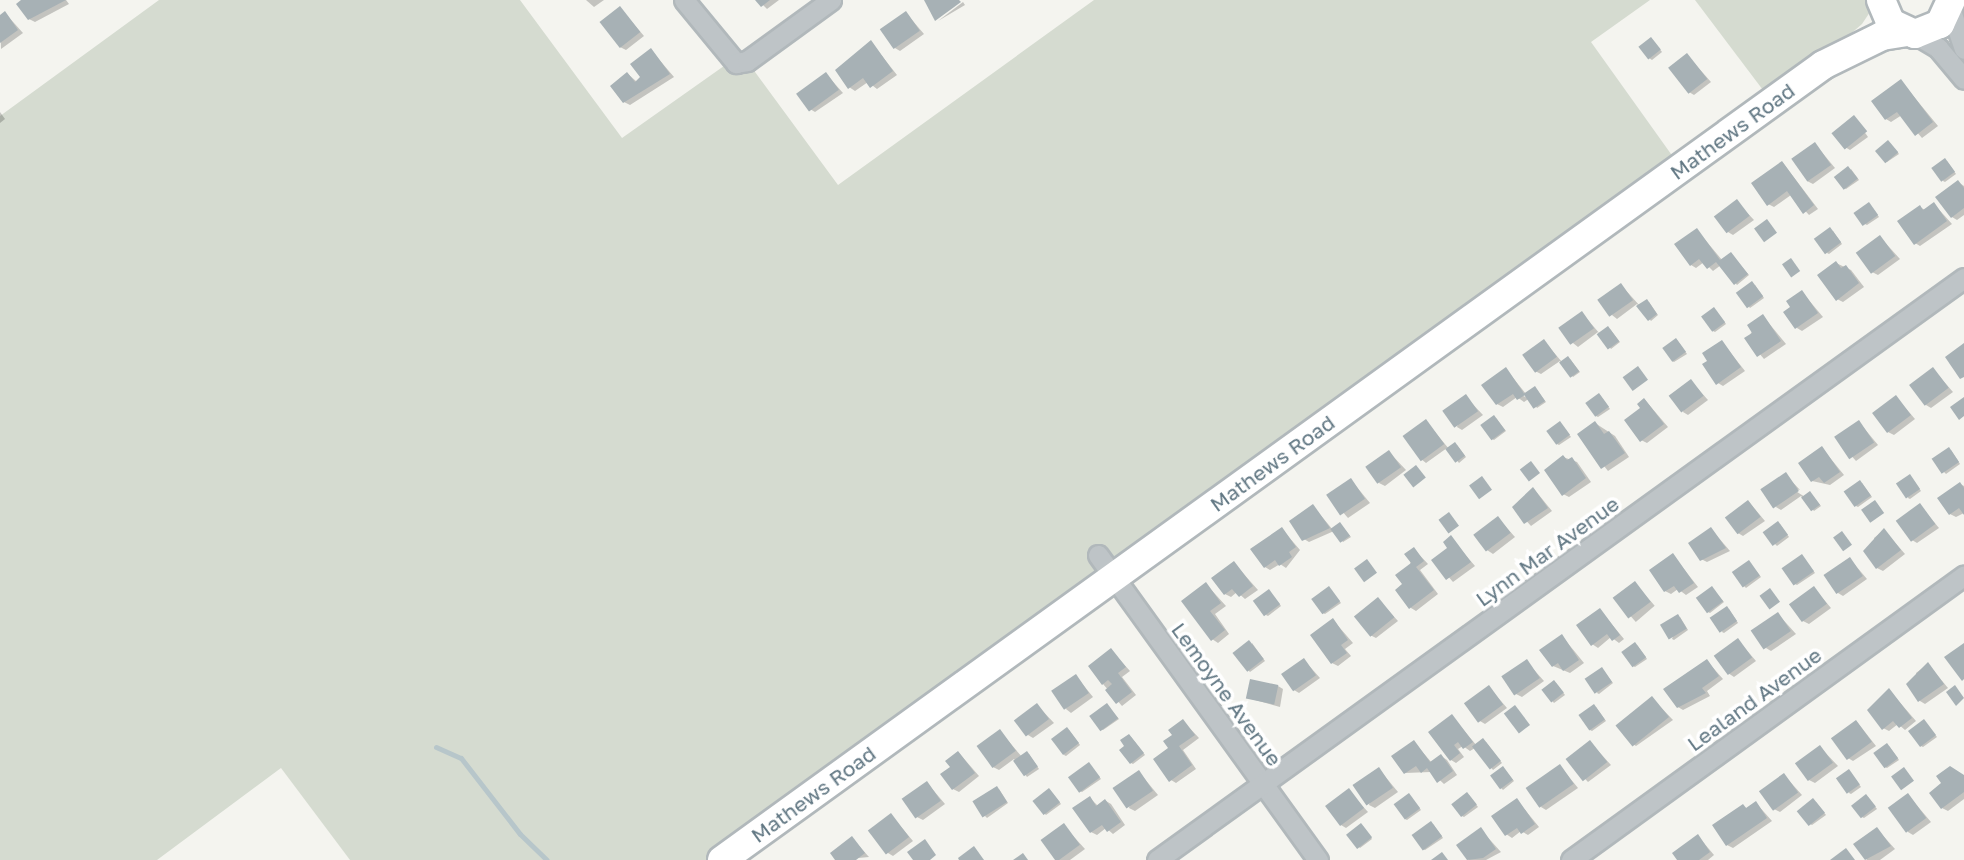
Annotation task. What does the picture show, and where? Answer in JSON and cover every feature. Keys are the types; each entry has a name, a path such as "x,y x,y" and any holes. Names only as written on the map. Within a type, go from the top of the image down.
{"street":[{"path":"684,0 736,63 747,61 831,0"},
{"name":"Mathews Road","path":"1823,65 1880,0 1891,23 1911,33"},
{"path":"1950,4 1964,49"},
{"name":"Mathews Road","path":"722,860 1106,566 1823,65 1881,36 1933,29 1950,4"},
{"path":"1911,33 1938,48 1964,79"},
{"name":"Lynn Mar Avenue","path":"1157,860 1964,278"},
{"name":"Lemoyne Avenue","path":"1106,566 1318,860"},
{"name":"Lealand Avenue","path":"1571,860 1964,575"}],"shaded area":[{"path":"159,0 520,0 622,138 731,61 747,61 838,185 1094,0 1650,0 1591,42 1681,168 722,860 350,860 281,768 157,860 0,860 0,116"},
{"path":"1695,0 1878,0 1862,24 1772,102"}],"building":[{"path":"21,0 66,0 28,20 16,4"},
{"path":"755,0 770,0 761,7"},
{"path":"924,0 959,0 961,2 935,21"},
{"path":"620,6 640,32 620,48 600,22"},
{"path":"5,11 18,30 0,43 0,15"},
{"path":"906,11 920,31 894,49 880,29"},
{"path":"1651,37 1661,50 1648,59 1638,47"},
{"path":"871,40 893,71 870,88 863,78 848,89 835,70"},
{"path":"651,48 670,74 623,103 610,86 627,72 635,82 640,77 630,64"},
{"path":"1687,53 1707,79 1688,94 1668,68"},
{"path":"826,72 839,90 809,112 796,94"},
{"path":"1901,79 1933,122 1915,136 1897,112 1885,120 1871,101"},
{"path":"1854,115 1867,131 1845,150 1831,133"},
{"path":"1888,140 1898,152 1885,163 1875,151"},
{"path":"1815,142 1831,165 1807,182 1791,159"},
{"path":"1945,158 1955,172 1941,182 1931,168"},
{"path":"1782,161 1814,205 1803,214 1787,191 1767,206 1751,183"},
{"path":"1848,166 1858,179 1844,190 1834,177"},
{"path":"1958,180 1964,188 1964,208 1951,218 1935,197"},
{"path":"1737,199 1750,216 1726,233 1714,216"},
{"path":"1869,202 1878,215 1863,226 1853,213"},
{"path":"1934,202 1947,221 1914,245 1897,221 1920,205 1923,210"},
{"path":"1767,219 1777,233 1764,242 1754,228"},
{"path":"1830,227 1841,242 1825,254 1814,239"},
{"path":"1697,228 1720,260 1731,252 1748,274 1734,285 1716,262 1707,269 1699,259 1690,266 1674,244"},
{"path":"1880,235 1895,256 1871,274 1856,253"},
{"path":"1791,258 1800,271 1791,277 1782,264"},
{"path":"1836,261 1841,268 1846,265 1859,283 1836,301 1817,275"},
{"path":"1752,281 1763,296 1747,308 1736,293"},
{"path":"1621,283 1633,300 1609,317 1597,300"},
{"path":"1802,290 1818,313 1795,329 1783,312 1790,307 1786,301"},
{"path":"1647,299 1657,314 1648,321 1636,306"},
{"path":"1714,307 1725,322 1712,332 1701,316"},
{"path":"1582,311 1594,328 1570,345 1558,328"},
{"path":"1763,314 1781,341 1757,357 1744,338 1752,333 1747,325"},
{"path":"1608,326 1619,341 1608,350 1597,334"},
{"path":"1676,338 1686,352 1672,362 1662,348"},
{"path":"1544,339 1557,357 1535,373 1522,355"},
{"path":"1722,340 1741,367 1716,385 1702,364 1707,361 1702,353"},
{"path":"1964,343 1964,377 1960,379 1945,357"},
{"path":"1568,356 1579,371 1570,378 1559,362"},
{"path":"1638,366 1648,380 1633,391 1623,377"},
{"path":"1506,367 1525,395 1517,400 1513,394 1496,405 1481,385"},
{"path":"1933,367 1949,388 1925,406 1909,385"},
{"path":"1691,379 1704,396 1681,413 1669,396"},
{"path":"1535,386 1545,401 1533,409 1523,394"},
{"path":"1599,393 1609,407 1595,417 1585,403"},
{"path":"1466,394 1478,411 1454,428 1442,411"},
{"path":"1896,395 1911,415 1887,433 1872,413"},
{"path":"1964,397 1964,416 1959,420 1950,407"},
{"path":"1644,398 1664,424 1640,442 1624,420 1640,408 1637,404"},
{"path":"1494,415 1505,430 1491,440 1480,425"},
{"path":"1426,419 1444,444 1421,461 1403,436"},
{"path":"1859,420 1874,442 1849,459 1834,437"},
{"path":"1560,421 1570,435 1556,445 1546,431"},
{"path":"1595,421 1604,434 1609,431 1625,453 1601,469 1577,434"},
{"path":"1455,442 1465,456 1455,463 1445,449"},
{"path":"1822,446 1840,472 1824,483 1819,477 1811,482 1798,463"},
{"path":"1949,447 1959,462 1942,474 1932,459"},
{"path":"1389,450 1401,467 1377,484 1365,467"},
{"path":"1563,455 1567,460 1572,457 1586,478 1562,496 1544,470"},
{"path":"1531,461 1540,473 1529,481 1520,469"},
{"path":"1416,465 1426,478 1413,487 1403,475"},
{"path":"1786,472 1799,491 1773,508 1760,489"},
{"path":"1910,474 1920,489 1906,498 1896,484"},
{"path":"1482,476 1492,490 1479,499 1469,485"},
{"path":"1351,478 1365,499 1340,516 1326,495"},
{"path":"1860,480 1871,496 1855,507 1844,491"},
{"path":"1960,482 1964,488 1964,515 1959,508 1949,515 1937,498"},
{"path":"1533,487 1548,508 1524,524 1512,507"},
{"path":"1810,491 1820,505 1811,511 1801,497"},
{"path":"1748,500 1761,517 1737,534 1725,517"},
{"path":"1875,500 1884,513 1870,523 1861,510"},
{"path":"1920,503 1935,524 1911,542 1896,521"},
{"path":"1313,504 1330,528 1302,541 1289,521"},
{"path":"1449,512 1459,526 1448,533 1438,520"},
{"path":"1498,516 1511,533 1486,551 1473,535"},
{"path":"1778,521 1788,535 1773,546 1763,532"},
{"path":"1340,522 1350,536 1340,543 1330,529"},
{"path":"1282,527 1296,547 1289,552 1292,557 1279,566 1275,560 1264,568 1250,549"},
{"path":"1711,527 1726,548 1700,561 1688,543"},
{"path":"1884,528 1901,550 1876,569 1863,551"},
{"path":"1842,531 1852,545 1843,551 1833,537"},
{"path":"1451,535 1471,562 1446,580 1431,560 1447,548 1443,542"},
{"path":"1414,547 1424,561 1416,567 1434,590 1409,609 1395,590 1402,584 1395,575 1411,563 1404,554"},
{"path":"1673,553 1694,583 1679,593 1674,586 1664,592 1649,570"},
{"path":"1802,554 1814,571 1794,586 1782,568"},
{"path":"1850,557 1863,576 1836,594 1823,575"},
{"path":"1367,559 1377,573 1364,582 1354,568"},
{"path":"1749,560 1760,576 1743,588 1732,572"},
{"path":"1234,561 1253,586 1239,597 1232,589 1224,595 1211,578"},
{"path":"1635,581 1651,602 1628,619 1613,598"},
{"path":"1206,582 1221,603 1210,611 1225,630 1211,641 1181,601"},
{"path":"1329,586 1340,601 1322,614 1311,599"},
{"path":"1712,586 1723,601 1707,613 1696,598"},
{"path":"1814,586 1827,604 1802,622 1789,604"},
{"path":"1770,588 1780,602 1769,609 1759,596"},
{"path":"1269,589 1280,604 1264,616 1253,601"},
{"path":"1378,597 1394,617 1370,637 1354,617"},
{"path":"1727,606 1737,621 1720,633 1710,618"},
{"path":"1600,608 1620,635 1612,641 1607,634 1591,646 1576,625"},
{"path":"1778,612 1791,631 1764,650 1751,630"},
{"path":"1678,614 1687,629 1669,639 1660,625"},
{"path":"1333,618 1348,640 1341,645 1347,653 1331,664 1310,635"},
{"path":"1562,634 1579,660 1563,671 1558,663 1552,667 1539,650"},
{"path":"1738,638 1752,657 1728,675 1714,656"},
{"path":"1249,640 1264,659 1247,672 1232,653"},
{"path":"1635,642 1646,657 1632,667 1621,652"},
{"path":"1964,643 1964,679 1962,681 1944,657"},
{"path":"1111,648 1126,667 1118,673 1132,692 1116,704 1105,690 1112,684 1108,680 1102,685 1088,666"},
{"path":"1304,658 1316,675 1293,691 1281,674"},
{"path":"1527,659 1540,678 1514,695 1501,676"},
{"path":"1707,659 1719,676 1702,688 1706,693 1677,708 1663,689"},
{"path":"1928,662 1944,684 1918,702 1906,684"},
{"path":"1602,667 1612,682 1595,694 1585,679"},
{"path":"1076,674 1089,693 1064,710 1051,691"},
{"path":"1250,679 1278,685 1274,705 1246,699"},
{"path":"1554,680 1564,693 1551,702 1541,690"},
{"path":"1489,685 1503,704 1478,723 1464,703"},
{"path":"1955,685 1964,698 1956,706 1946,692"},
{"path":"1889,688 1912,718 1899,728 1893,721 1882,730 1867,710"},
{"path":"1652,696 1669,717 1632,747 1615,726"},
{"path":"1037,703 1049,719 1026,736 1014,720"},
{"path":"1107,703 1118,718 1100,731 1089,716"},
{"path":"1594,704 1605,720 1589,730 1578,715"},
{"path":"1515,705 1530,725 1519,733 1504,713"},
{"path":"1452,714 1473,742 1463,749 1458,742 1454,745 1460,753 1450,761 1428,732"},
{"path":"1183,719 1195,735 1179,746 1192,765 1169,782 1153,759 1168,748 1163,741 1172,735 1168,730"},
{"path":"1924,719 1936,735 1920,747 1908,731"},
{"path":"1856,720 1872,742 1847,760 1831,738"},
{"path":"1067,727 1079,743 1063,755 1051,739"},
{"path":"1000,729 1016,751 992,768 977,746"},
{"path":"1129,734 1144,753 1130,764 1119,750 1124,746 1120,740"},
{"path":"1483,738 1501,761 1490,769 1472,747"},
{"path":"1414,740 1430,762 1441,754 1453,771 1437,783 1427,768 1421,773 1416,766 1404,774 1391,756"},
{"path":"1590,740 1607,762 1583,781 1566,759"},
{"path":"1887,743 1898,758 1884,768 1873,753"},
{"path":"1820,745 1833,763 1808,781 1795,763"},
{"path":"958,751 975,773 952,790 940,774 950,767 945,761"},
{"path":"1027,751 1038,767 1024,776 1013,761"},
{"path":"1089,762 1100,777 1079,793 1068,777"},
{"path":"1560,764 1574,784 1539,808 1526,788"},
{"path":"1503,766 1513,780 1500,789 1490,775"},
{"path":"1950,766 1964,775 1964,792 1941,809 1929,793 1941,783 1936,776"},
{"path":"1379,767 1393,788 1366,806 1352,785"},
{"path":"1904,767 1914,781 1901,790 1891,776"},
{"path":"1849,769 1860,785 1847,794 1836,778"},
{"path":"1139,770 1153,791 1126,809 1112,788"},
{"path":"1784,773 1798,792 1773,811 1759,791"},
{"path":"927,781 941,801 915,818 902,799"},
{"path":"997,786 1007,802 982,817 972,801"},
{"path":"1049,788 1060,802 1044,815 1032,801"},
{"path":"1349,788 1364,808 1340,826 1325,806"},
{"path":"1467,792 1477,805 1461,817 1451,804"},
{"path":"1409,793 1420,808 1405,820 1394,804"},
{"path":"1908,793 1926,818 1906,833 1888,808"},
{"path":"1866,794 1876,807 1861,818 1851,806"},
{"path":"1090,796 1096,806 1105,799 1121,822 1107,832 1102,825 1090,833 1072,808"},
{"path":"1517,798 1535,824 1521,834 1517,828 1505,836 1491,816"},
{"path":"1813,798 1825,813 1809,826 1797,811"},
{"path":"1756,801 1767,818 1726,846 1712,825 1743,804 1746,808"},
{"path":"891,813 909,837 886,854 868,830"},
{"path":"1431,821 1442,836 1423,850 1412,835"},
{"path":"1064,823 1080,845 1055,860 1041,840"},
{"path":"1361,823 1372,837 1357,849 1346,835"},
{"path":"1481,827 1496,849 1483,858 1467,860 1456,845"},
{"path":"1877,827 1891,846 1865,860 1853,844"},
{"path":"1698,834 1710,852 1699,860 1677,860 1672,853"},
{"path":"852,836 865,853 856,860 835,860 830,853"},
{"path":"925,839 936,855 930,860 913,860 907,852"},
{"path":"974,846 984,860 959,860 958,858"},
{"path":"1846,848 1855,860 1830,860"},
{"path":"1442,852 1448,860 1431,860"},
{"path":"1023,853 1028,860 1013,860"}],"waterway":[{"path":"436,747 461,758 520,834 547,860"}]}
